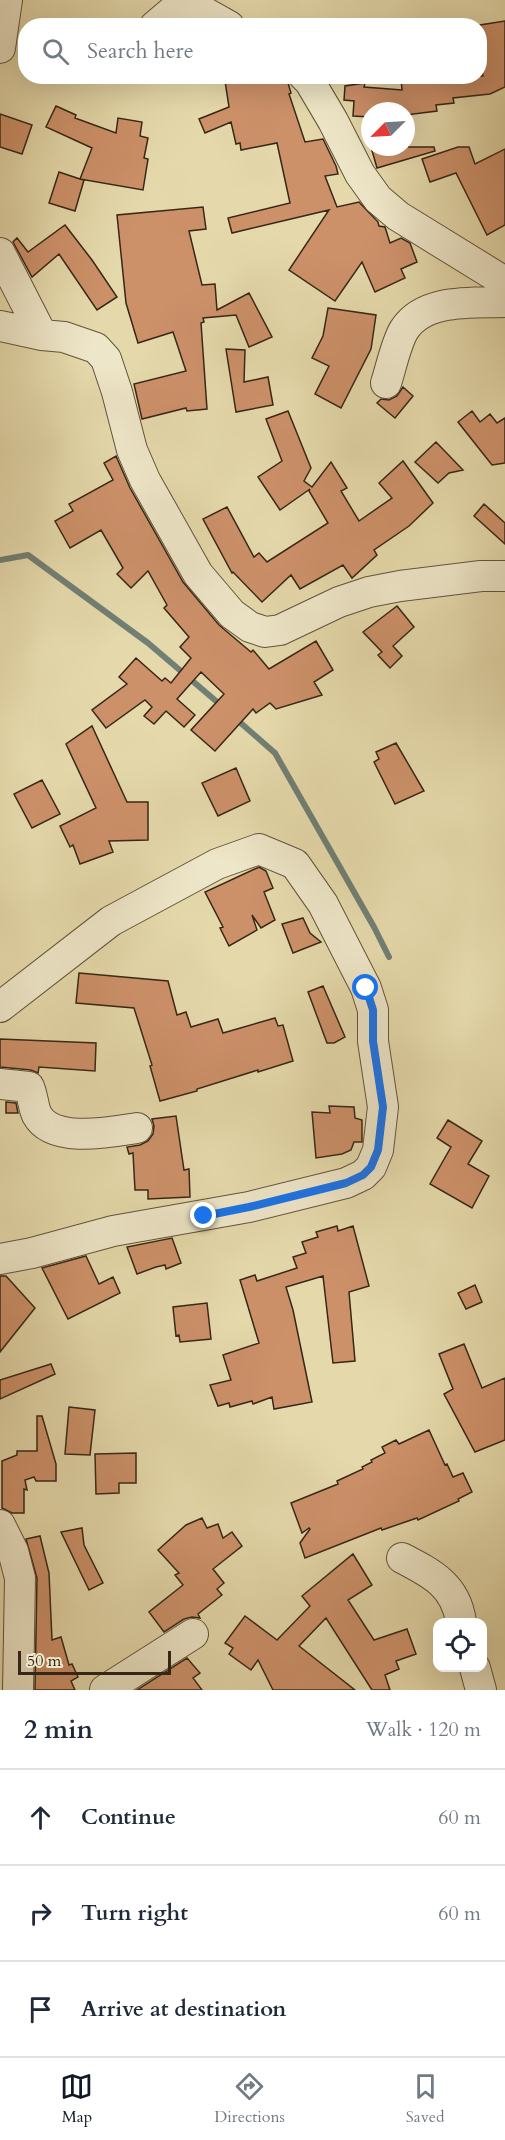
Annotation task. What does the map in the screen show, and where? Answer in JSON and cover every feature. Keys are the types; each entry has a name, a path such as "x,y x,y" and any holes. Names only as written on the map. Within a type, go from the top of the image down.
{"street":[{"path":"7,0 10,43"},
{"path":"164,18 175,9 197,8 215,18"},
{"path":"311,84 360,174 378,199 398,216 505,282"},
{"path":"0,253 42,335"},
{"path":"386,383 403,331 414,318 454,304 505,302"},
{"path":"0,326 64,337 96,348 106,360 132,450 145,480 198,574 232,614 250,627 265,632 280,630 339,602 369,592 481,576 505,576"},
{"path":"0,1007 111,921 217,864 259,849 295,864 323,904 366,988 373,1010 373,1041 383,1107 378,1150 371,1167 363,1175 346,1183 249,1207 113,1231 32,1253 0,1259"},
{"path":"0,1084 30,1087 37,1114 57,1130 74,1134 98,1134 137,1128"},
{"path":"0,1525 14,1551 20,1578 18,1690"},
{"path":"402,1558 427,1571 447,1588 459,1605 460,1618"},
{"path":"105,1690 193,1634"},
{"path":"476,1672 481,1690"}],"building":[{"path":"505,21 505,87 490,94 453,98 454,103 436,105 437,111 415,114 415,102 361,102 361,116 353,116 354,101 344,100 345,86 358,84 365,84 364,87 402,90 401,84 487,84 487,24"},
{"path":"225,84 288,84 291,93 289,94 305,142 323,139 336,166 338,174 325,176 337,207 359,202 379,226 385,227 390,243 401,238 410,243 417,262 401,269 405,278 375,292 362,262 335,301 289,270 329,210 232,233 228,218 290,203 277,143 241,150 240,143 236,144 231,122 205,133 199,119 229,107"},
{"path":"56,106 76,115 75,118 116,133 118,118 142,122 140,136 148,138 144,158 148,159 143,190 80,179 92,148 46,127"},
{"path":"0,114 32,125 22,154 0,147"},
{"path":"415,147 434,147 435,151 377,168 374,156 415,156"},
{"path":"458,147 469,147 475,164 505,149 505,225 487,235 456,173 430,182 422,159"},
{"path":"59,172 84,180 75,211 49,203"},
{"path":"203,207 206,229 189,231 202,285 215,284 217,310 249,293 272,337 249,347 236,315 203,318 204,322 201,323 207,409 187,411 186,408 142,419 134,384 186,371 173,332 138,343 126,303 117,215"},
{"path":"65,225 117,297 97,310 59,254 32,277 13,242 17,238 28,252"},
{"path":"328,308 376,315 371,349 341,408 315,394 329,366 312,358 323,336"},
{"path":"226,349 245,350 244,382 268,377 273,405 236,412"},
{"path":"403,387 413,396 395,418 377,403 381,399 389,400 397,396"},
{"path":"288,411 311,468 304,481 312,487 331,462 347,488 341,491 359,521 392,498 379,483 403,461 433,503 409,526 374,550 377,555 352,578 343,565 300,589 291,575 262,602 232,573 203,519 227,507 254,557 259,553 267,562 328,523 309,491 310,489 280,510 258,477 282,461 266,419"},
{"path":"472,411 480,422 490,414 497,423 505,418 505,463 492,465 458,422"},
{"path":"436,442 463,470 449,473 438,483 415,462"},
{"path":"116,456 130,488 183,582 219,625 251,652 253,650 269,669 316,641 333,670 314,682 322,695 276,709 270,703 256,713 253,709 215,751 191,730 224,694 201,672 177,699 195,715 184,727 166,711 154,724 144,716 152,707 145,700 106,728 92,710 127,684 119,677 136,658 162,681 165,678 171,683 191,658 180,647 189,637 164,608 167,605 148,571 131,588 117,574 123,568 101,530 70,548 55,521 73,511 69,504 113,480 104,463"},
{"path":"484,504 505,523 505,544 474,516"},
{"path":"397,606 414,627 393,646 402,656 390,668 378,655 382,652 363,632"},
{"path":"92,726 127,802 148,802 148,840 109,841 113,852 80,864 73,845 70,847 60,826 96,808 66,744"},
{"path":"396,743 424,791 395,804 374,762 379,759 376,752"},
{"path":"236,768 250,801 218,816 202,783"},
{"path":"42,780 60,814 32,828 14,794"},
{"path":"259,867 266,871 273,888 264,892 275,920 261,928 252,915 257,930 229,946 220,928 223,927 205,892"},
{"path":"303,918 310,933 321,942 293,953 282,924"},
{"path":"79,973 168,981 177,1015 186,1012 191,1027 218,1019 223,1033 275,1018 278,1026 283,1025 293,1061 160,1101 150,1066 152,1065 134,1008 76,1003"},
{"path":"323,986 345,1037 334,1043 327,1043 308,992"},
{"path":"0,1039 96,1043 95,1071 39,1067 38,1073 31,1070 0,1067"},
{"path":"6,1102 16,1103 18,1113 6,1113"},
{"path":"329,1106 354,1107 355,1118 362,1120 362,1142 354,1142 351,1150 342,1154 316,1158 312,1112 330,1113"},
{"path":"176,1116 184,1170 189,1169 190,1197 148,1199 148,1190 135,1190 133,1153 129,1154 127,1147 148,1141 153,1134 152,1119"},
{"path":"448,1120 482,1141 468,1164 489,1176 472,1208 430,1184 451,1147 437,1138"},
{"path":"337,1226 338,1231 353,1226 369,1286 349,1292 355,1361 333,1363 323,1276 286,1287 312,1402 274,1409 272,1397 253,1404 252,1401 230,1407 229,1403 218,1406 210,1385 231,1380 223,1355 259,1343 240,1280 255,1275 257,1281 297,1268 293,1257 306,1253 302,1242 318,1237 316,1232"},
{"path":"172,1238 181,1263 166,1269 165,1265 156,1267 137,1274 127,1247"},
{"path":"86,1256 99,1284 113,1277 120,1293 68,1319 42,1268"},
{"path":"0,1276 6,1276 35,1308 0,1352"},
{"path":"475,1285 482,1302 466,1309 458,1293"},
{"path":"207,1303 211,1339 180,1342 179,1335 176,1336 173,1307"},
{"path":"464,1344 482,1388 505,1378 505,1440 475,1452 444,1394 453,1389 439,1354"},
{"path":"51,1364 55,1374 0,1399 0,1380"},
{"path":"69,1407 95,1410 90,1455 65,1454"},
{"path":"37,1416 42,1416 56,1464 56,1481 36,1481 34,1477 25,1480 27,1490 24,1489 24,1513 12,1513 2,1508 2,1461 17,1455 17,1451 37,1451"},
{"path":"429,1430 453,1477 463,1473 472,1492 458,1499 459,1501 418,1520 417,1518 382,1530 381,1528 305,1558 300,1543 310,1529 302,1533 291,1503 338,1484 337,1481 363,1469 362,1467 372,1462 371,1460 385,1453 382,1447 396,1440 399,1444"},
{"path":"136,1453 136,1483 119,1483 119,1493 96,1494 95,1454"},
{"path":"202,1518 207,1528 218,1524 223,1538 232,1532 242,1546 213,1569 224,1583 217,1589 222,1595 198,1614 200,1618 184,1619 164,1632 149,1612 183,1585 175,1575 179,1573 158,1550 186,1525"},
{"path":"82,1528 84,1545 103,1583 89,1590 61,1532"},
{"path":"40,1536 49,1573 52,1640 61,1637 69,1665 72,1664 78,1677 71,1681 75,1690 35,1690 37,1578 26,1539"},
{"path":"353,1554 372,1585 348,1600 374,1640 407,1629 416,1654 396,1661 399,1669 385,1675 390,1690 372,1690 326,1618 299,1646 355,1690 273,1690 258,1660 251,1670 229,1654 233,1648 225,1643 245,1616 277,1640 310,1606 302,1596"},
{"path":"187,1658 200,1673 193,1678 202,1690 137,1690"}],"waterway":[{"path":"0,560 28,555 148,643 223,707"},
{"path":"235,718 275,753 389,957"}],"route":[{"path":"204,1216 346,1183 363,1175 371,1167 378,1150 382,1130 383,1107 373,1041 373,1010 366,988"}]}
